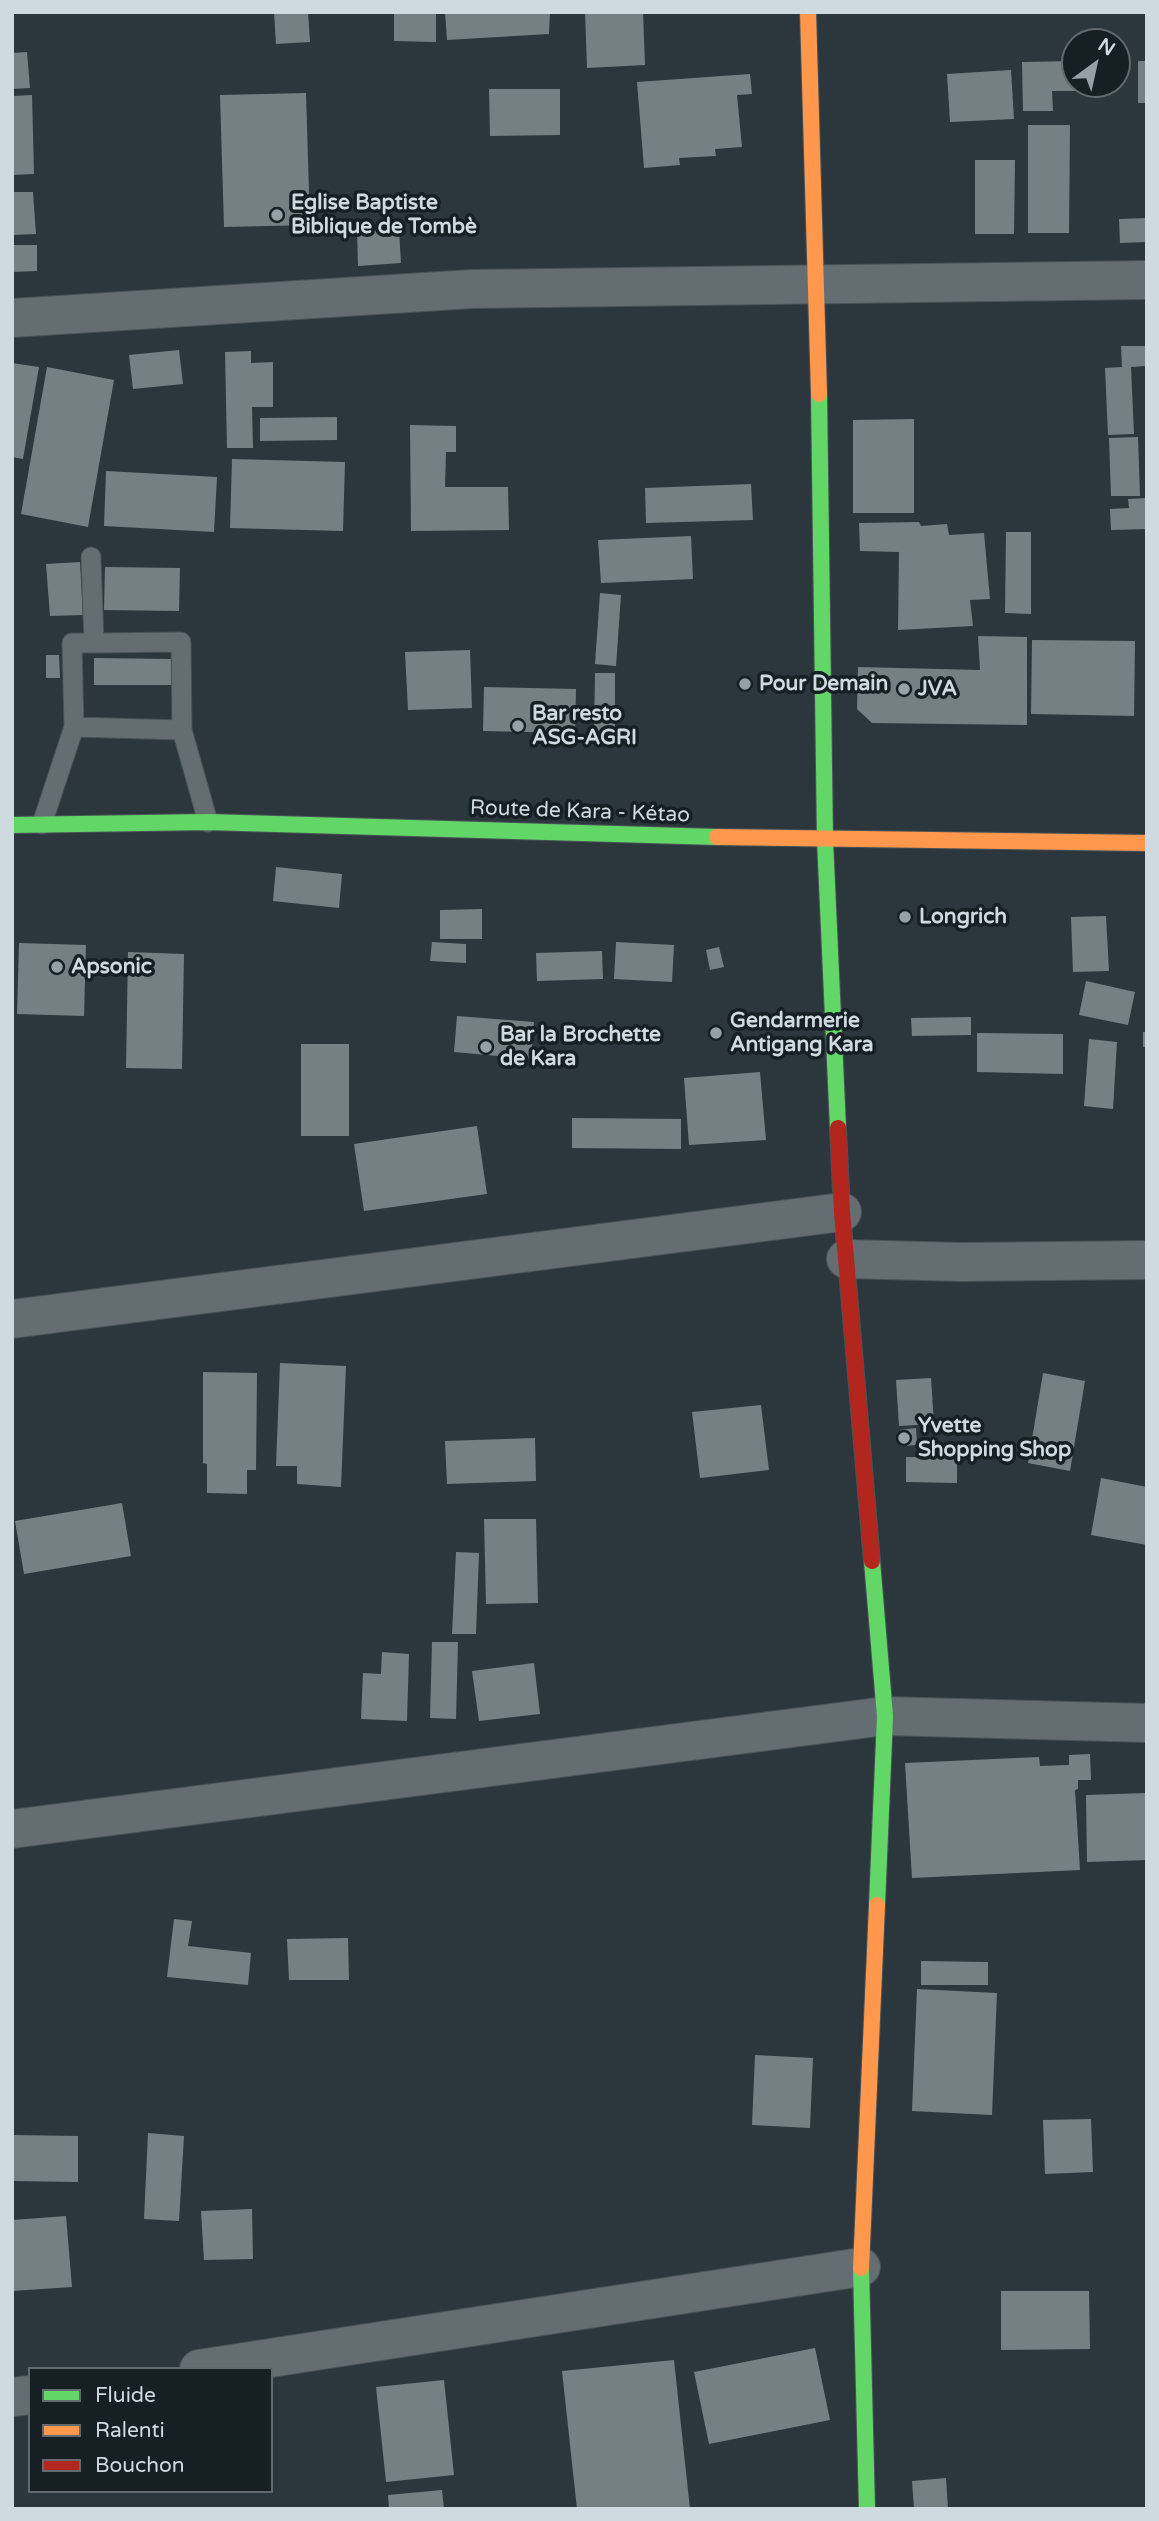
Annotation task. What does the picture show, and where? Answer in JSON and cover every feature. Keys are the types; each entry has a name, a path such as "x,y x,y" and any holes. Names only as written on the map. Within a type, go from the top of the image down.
{"street":[{"path":"808,12 817,283 825,840 842,1212 885,1716 861,2267 867,2509"},
{"path":"12,318 472,289 1147,280"},
{"name":"Route de Kara - Kétao","path":"12,825 208,822 825,840 1147,843"},
{"path":"12,1319 842,1212"},
{"path":"846,1259 962,1262 1147,1260"},
{"path":"12,1829 885,1716 1147,1723"},
{"path":"213,2367 861,2267"}],"lane":[{"path":"91,557 94,643"},
{"path":"42,824 74,727 72,643 181,642 182,730 208,822"},
{"path":"74,727 182,730"}],"building":[{"path":"274,12 308,12 310,42 276,44"},
{"path":"394,12 436,12 436,42 394,41"},
{"path":"445,12 550,12 549,34 447,40"},
{"path":"585,12 643,12 645,65 587,68"},
{"path":"27,52 30,88 12,89 12,53"},
{"path":"1061,61 1061,91 1052,91 1053,111 1023,111 1022,62"},
{"path":"1138,61 1147,61 1147,103 1138,103"},
{"path":"1011,70 1014,119 950,122 947,74"},
{"path":"750,74 752,94 737,95 742,147 715,149 716,156 679,158 680,165 644,168 637,82"},
{"path":"489,89 560,89 560,135 490,136"},
{"path":"306,93 310,225 224,227 220,95"},
{"path":"32,95 34,174 12,175 12,96"},
{"path":"1028,125 1070,125 1069,233 1028,233"},
{"path":"975,160 1015,160 1014,234 975,234"},
{"path":"12,192 33,192 36,234 12,235"},
{"path":"1147,218 1147,242 1120,243 1119,219"},
{"path":"399,230 401,263 358,266 357,231"},
{"path":"12,245 37,245 37,271 12,272"},
{"path":"1121,346 1147,346 1147,366 1131,367 1134,434 1108,435 1105,368 1122,367"},
{"path":"179,350 183,384 133,389 129,355"},
{"path":"251,351 251,363 273,362 273,407 252,407 253,448 227,448 225,352"},
{"path":"12,363 39,367 23,459 12,457"},
{"path":"47,367 114,380 88,527 21,514"},
{"path":"337,417 337,440 260,441 260,418"},
{"path":"914,419 914,513 853,513 853,420"},
{"path":"410,425 456,426 456,452 446,452 445,487 508,487 509,530 411,531"},
{"path":"1138,437 1140,496 1111,496 1109,438"},
{"path":"232,459 345,462 343,531 230,528"},
{"path":"106,471 217,477 214,532 104,526"},
{"path":"751,484 753,520 646,523 645,488"},
{"path":"1147,498 1147,529 1111,530 1110,509 1129,508 1128,499"},
{"path":"919,522 921,526 947,524 949,535 984,533 990,599 970,600 973,626 898,630 899,552 860,551 859,523"},
{"path":"1006,532 1031,532 1031,614 1005,613"},
{"path":"691,536 693,579 601,583 598,540"},
{"path":"80,562 83,615 50,616 46,564"},
{"path":"105,567 180,568 179,611 104,610"},
{"path":"600,593 621,595 616,666 595,664"},
{"path":"978,636 1027,637 1027,725 872,723 857,709 858,667 980,670"},
{"path":"1032,640 1135,641 1134,716 1031,714"},
{"path":"470,650 472,708 408,710 405,652"},
{"path":"46,655 59,655 60,678 46,678"},
{"path":"94,658 174,659 175,685 94,685"},
{"path":"595,673 615,673 615,732 594,731"},
{"path":"484,687 576,689 575,733 483,731"},
{"path":"276,867 342,874 339,908 273,901"},
{"path":"482,909 482,939 440,939 440,910"},
{"path":"1106,916 1109,971 1073,972 1071,917"},
{"path":"432,942 466,944 466,963 430,961"},
{"path":"616,942 674,945 672,982 614,979"},
{"path":"19,943 86,945 84,1016 17,1014"},
{"path":"719,947 724,967 710,970 706,950"},
{"path":"602,951 603,979 537,981 536,953"},
{"path":"128,952 184,954 182,1069 126,1068"},
{"path":"1086,981 1135,992 1128,1025 1079,1015"},
{"path":"457,1016 534,1022 531,1059 454,1052"},
{"path":"971,1017 971,1035 912,1036 911,1018"},
{"path":"1143,1032 1147,1032 1147,1047 1143,1047"},
{"path":"977,1033 1063,1034 1063,1074 977,1072"},
{"path":"1089,1039 1117,1042 1113,1109 1084,1106"},
{"path":"301,1044 349,1044 349,1136 301,1136"},
{"path":"760,1072 766,1140 689,1145 684,1078"},
{"path":"572,1118 681,1119 681,1149 572,1148"},
{"path":"477,1126 487,1194 364,1211 354,1144"},
{"path":"280,1363 346,1366 341,1487 297,1484 297,1466 276,1466"},
{"path":"203,1372 257,1373 256,1470 247,1470 247,1494 207,1493 207,1464 203,1463"},
{"path":"1043,1373 1085,1381 1070,1471 1028,1463"},
{"path":"931,1378 934,1424 899,1426 896,1380"},
{"path":"761,1405 769,1470 700,1478 692,1412"},
{"path":"916,1428 917,1445 901,1446 900,1430"},
{"path":"535,1438 536,1481 447,1484 445,1441"},
{"path":"906,1457 957,1458 957,1483 906,1482"},
{"path":"1101,1478 1147,1487 1147,1545 1091,1535"},
{"path":"122,1503 131,1556 24,1574 15,1521"},
{"path":"484,1519 536,1519 538,1603 486,1604"},
{"path":"456,1552 479,1553 476,1634 452,1634"},
{"path":"432,1642 458,1642 456,1719 430,1718"},
{"path":"382,1652 409,1654 407,1721 361,1719 363,1673 381,1674"},
{"path":"534,1663 540,1714 479,1721 472,1671"},
{"path":"1090,1754 1091,1780 1078,1780 1078,1789 1075,1790 1080,1870 912,1878 905,1763 1039,1757 1040,1766 1069,1765 1069,1755"},
{"path":"1147,1793 1147,1860 1087,1862 1086,1795"},
{"path":"174,1919 192,1921 188,1946 251,1953 248,1985 167,1977"},
{"path":"348,1938 349,1980 289,1980 287,1939"},
{"path":"921,1961 988,1962 988,1985 921,1985"},
{"path":"917,1989 997,1993 992,2115 912,2111"},
{"path":"755,2055 813,2058 810,2128 752,2125"},
{"path":"1091,2119 1093,2172 1045,2174 1043,2120"},
{"path":"148,2133 184,2136 179,2221 144,2219"},
{"path":"12,2135 78,2136 78,2182 12,2181"},
{"path":"252,2209 253,2259 204,2260 201,2211"},
{"path":"66,2216 72,2287 12,2291 12,2220"},
{"path":"1001,2291 1089,2291 1090,2349 1001,2350"},
{"path":"815,2348 830,2420 709,2444 694,2372"},
{"path":"674,2360 690,2509 577,2509 562,2371"},
{"path":"444,2380 454,2475 386,2482 376,2387"},
{"path":"946,2478 948,2509 914,2509 912,2481"},
{"path":"442,2490 444,2509 389,2509 388,2495"}],"traffic: fast":[{"path":"819,394 825,840 838,1128"},
{"path":"12,825 208,822 717,837"},
{"path":"872,1561 885,1716 877,1905"},
{"path":"861,2268 867,2509"}],"traffic: slow":[{"path":"808,12 819,394"},
{"path":"717,837 1147,843"},
{"path":"861,2268 877,1905"}],"traffic: jam":[{"path":"838,1128 842,1212 872,1561"}],"place":[{"name":"Eglise Baptiste Biblique de Tombè","path":"277,215"},
{"name":"Pour Demain","path":"745,684"},
{"name":"JVA","path":"904,689"},
{"name":"Bar resto ASG-AGRI","path":"518,726"},
{"name":"Longrich","path":"905,917"},
{"name":"Apsonic","path":"57,967"},
{"name":"Gendarmerie Antigang Kara","path":"716,1033"},
{"name":"Bar la Brochette de Kara","path":"486,1047"},
{"name":"Yvette Shopping Shop","path":"904,1438"}]}
